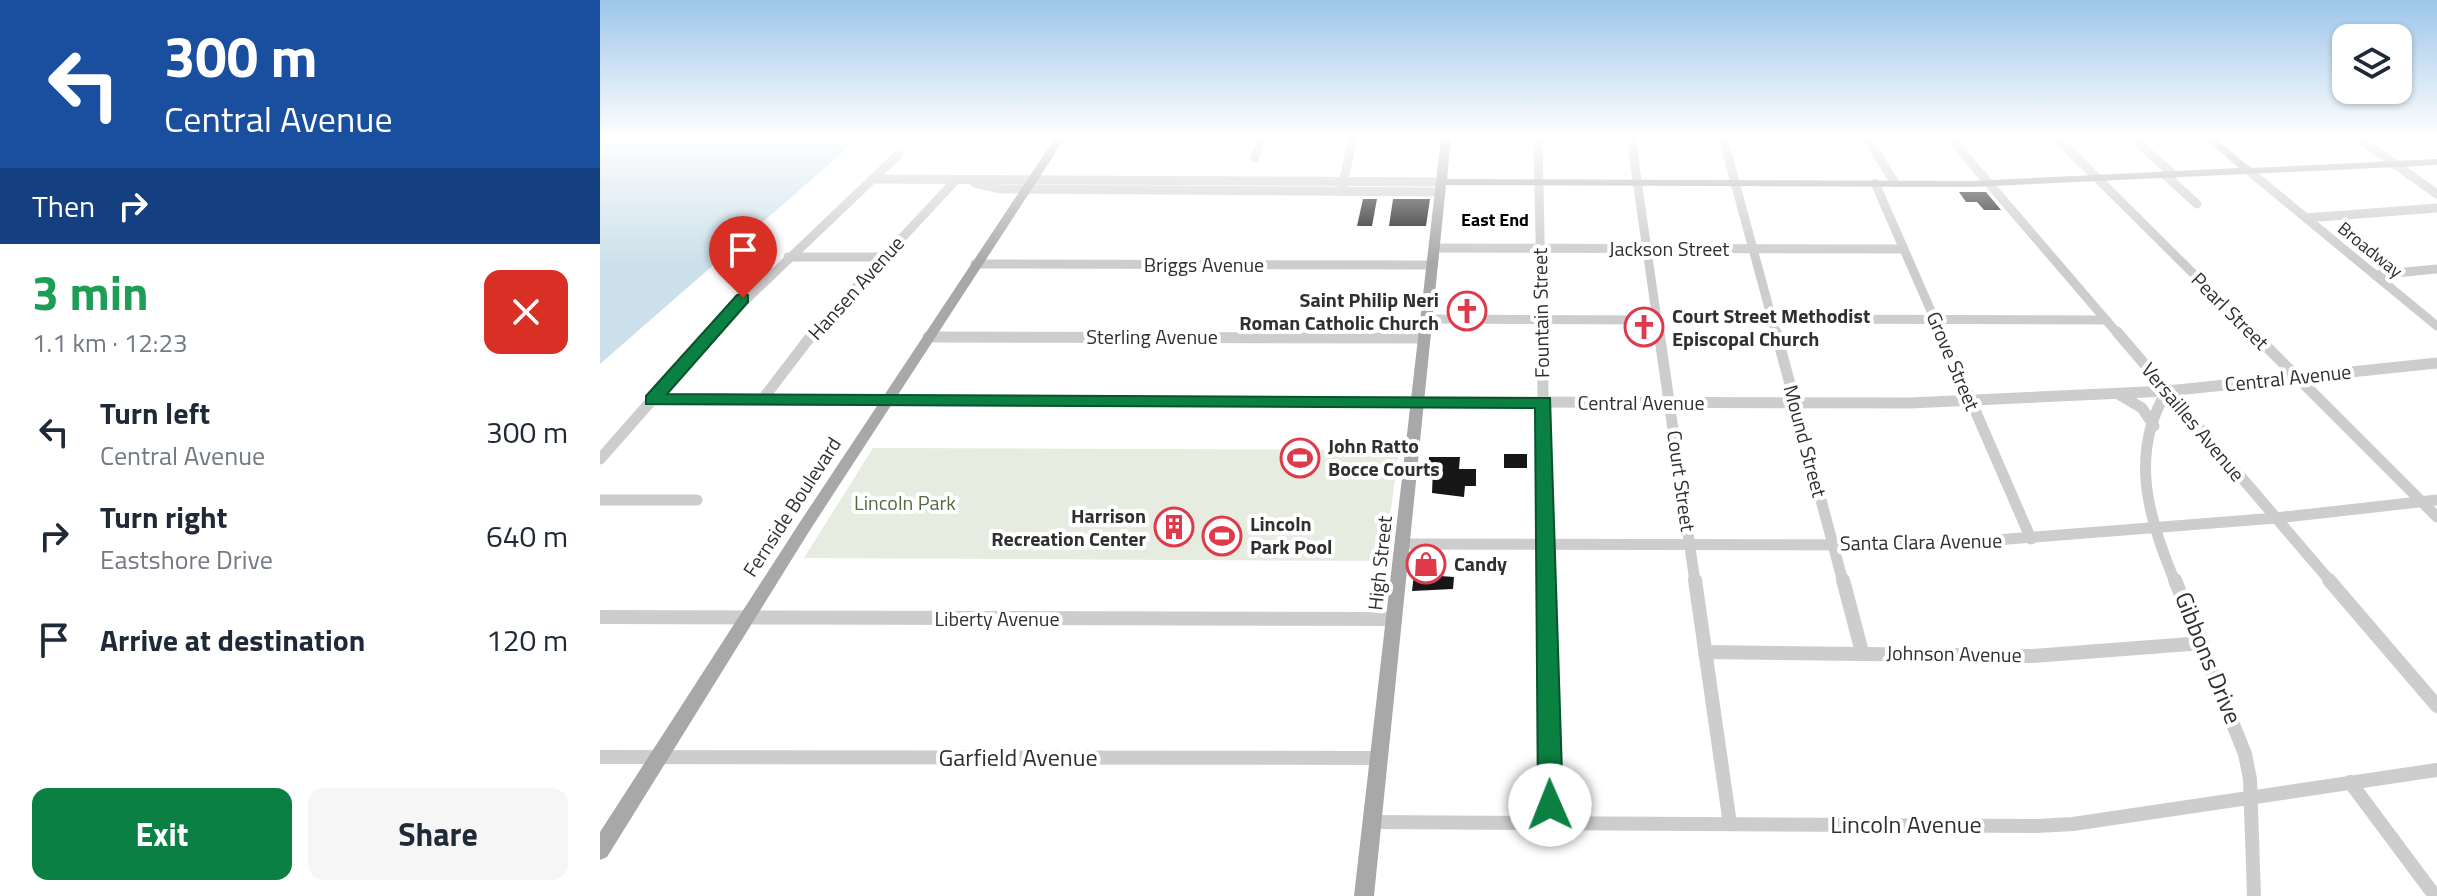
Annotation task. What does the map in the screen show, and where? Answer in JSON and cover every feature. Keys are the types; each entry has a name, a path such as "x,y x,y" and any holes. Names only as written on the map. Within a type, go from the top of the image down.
{"main road":[{"name":"Fernside Boulevard","path":"600,850 1029,180"},
{"name":"High Street","path":"1364,896 1442,180"},
{"path":"1441,187 1539,183 1989,183 2058,180"}],"street":[{"path":"600,459 729,313 871,180"},
{"path":"944,180 961,180 991,188 1027,183 1441,187"},
{"name":"Hansen Avenue","path":"762,400 829,313 881,257 961,180"},
{"path":"1343,186 1344,180"},
{"name":"Fountain Street","path":"1539,180 1551,824"},
{"name":"Court Street","path":"1638,180 1730,824"},
{"name":"Mound Street","path":"1735,180 1862,652"},
{"name":"Versailles Avenue","path":"1986,180 2437,706"},
{"name":"Pearl Street","path":"2099,180 2437,517"},
{"path":"2174,180 2197,204"},
{"name":"Broadway","path":"2260,180 2437,326"},
{"path":"2417,180 2437,194"},
{"name":"Grove Street","path":"1875,183 2031,539"},
{"path":"1343,186 1406,191 1441,187"},
{"path":"2306,218 2437,208"},
{"name":"Jackson Street","path":"1434,257 1540,249 1904,249"},
{"path":"788,257 881,257"},
{"name":"Briggs Avenue","path":"975,264 1434,257"},
{"path":"2375,275 2437,269"},
{"path":"1427,319 1657,320"},
{"path":"1772,319 2106,320"},
{"name":"Sterling Avenue","path":"928,337 1425,338"},
{"name":"Central Avenue","path":"652,400 1795,403 1971,400 2167,391 2437,363"},
{"name":"Gibbons Drive","path":"2167,391 2159,400 2154,426 2146,487 2149,515 2245,754 2251,798 2254,896"},
{"path":"2118,393 2142,408 2154,426"},
{"path":"600,500 697,500"},
{"name":"Santa Clara Avenue","path":"1402,544 1932,545 2276,518 2437,500"},
{"name":"Liberty Avenue","path":"600,617 1394,619"},
{"name":"Johnson Avenue","path":"1705,652 2033,656 2203,643"},
{"name":"Garfield Avenue","path":"600,757 1379,758"},
{"name":"Lincoln Avenue","path":"1372,822 2049,826 2437,770"},
{"path":"2350,782 2435,896"}],"green space":[{"name":"Lincoln Park","path":"873,448 1399,450 1384,561 804,558"}],"water":[{"path":"600,180 811,180 600,364"}],"building":[{"path":"1959,192 1986,192 2001,210 1984,210 1977,202 1966,202"},
{"path":"1363,199 1377,199 1372,226 1357,226"},
{"path":"1393,199 1430,199 1426,226 1389,226"},
{"path":"1504,454 1527,454 1527,468 1504,468"},
{"path":"1429,457 1460,457 1459,469 1476,469 1476,486 1465,486 1464,497 1432,493 1433,469 1428,469"},
{"name":"Harrison Recreation Center","path":"1166,514 1190,514 1182,539 1157,539"},
{"path":"1414,574 1454,577 1453,589 1412,591"}],"place":[{"name":"Saint Philip Neri Roman Catholic Church","path":"1467,311"},
{"name":"Court Street Methodist Episcopal Church","path":"1644,327"},
{"name":"John Ratto Bocce Courts","path":"1300,458"},
{"name":"Harrison Recreation Center","path":"1174,527"},
{"name":"Lincoln Park Pool","path":"1222,536"},
{"name":"Candy","path":"1426,564"}],"district":[{"name":"East End","path":"1495,220"}],"route":[{"path":"743,298 652,400 1543,402 1550,805"}]}
